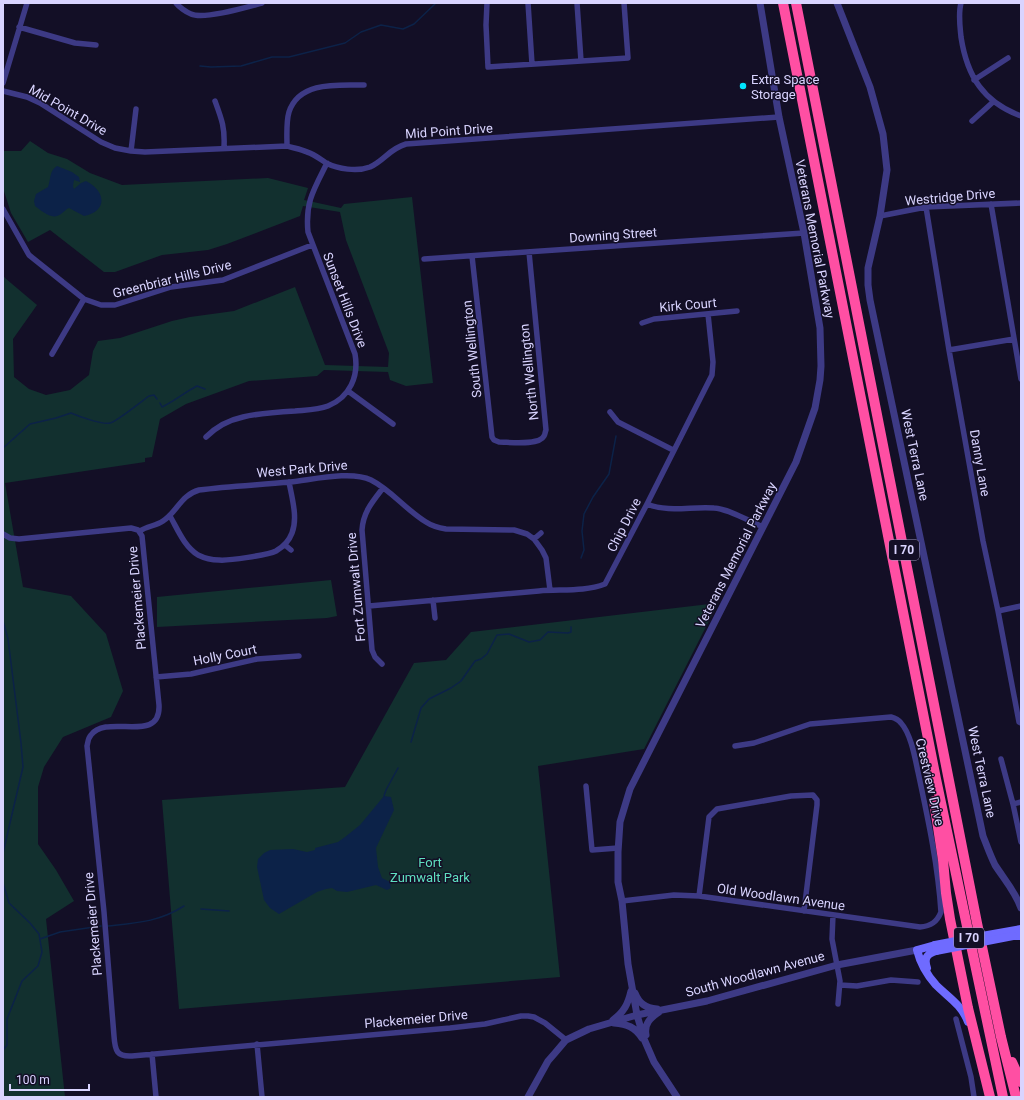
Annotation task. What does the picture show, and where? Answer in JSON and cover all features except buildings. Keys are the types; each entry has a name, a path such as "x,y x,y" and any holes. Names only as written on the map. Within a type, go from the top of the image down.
{"highway":[{"name":"I 70","path":"783,3 936,779 1003,1097"},
{"name":"I 70","path":"796,3 976,916 1001,1037 1016,1097"},
{"path":"936,779 933,797 943,860 950,919 968,1008 990,1097"},
{"path":"1001,1037 1021,1082"}],"main road":[{"name":"South Woodlawn Avenue","path":"917,950 1015,934 1021,929"},
{"path":"930,979 926,960 927,956 935,948"},
{"path":"917,950 918,956 930,979 961,1008 966,1016 986,1097"}],"street":[{"path":"3,83 27,3"},
{"path":"176,3 192,15 217,14 262,3"},
{"path":"487,3 486,25 488,67 628,58 624,3"},
{"path":"528,3 532,64"},
{"path":"577,3 581,61"},
{"name":"Veterans Memorial Parkway","path":"677,1097 654,1062 636,1015 628,964 622,901 618,882 620,822 630,789 799,457 815,408 820,380 820,328 804,233 780,117 760,3"},
{"name":"West Terra Lane","path":"837,3 870,87 883,134 887,170 880,216 868,268 870,300 983,836 989,852 1021,908"},
{"path":"961,3 959,11 962,44 966,61 974,80 993,102 1021,116"},
{"path":"19,27 75,43 96,45"},
{"path":"974,80 1008,58"},
{"path":"287,146 289,113 294,102 302,93 316,88 336,85 364,85"},
{"name":"Mid Point Drive","path":"3,91 27,97 101,142 115,148 145,152 287,146 308,152 327,163 342,168 360,169 371,166 382,160 391,150 406,144 780,117"},
{"path":"215,101 225,130 224,148"},
{"path":"972,121 993,102"},
{"path":"131,151 136,109"},
{"name":"Sunset Hills Drive","path":"327,163 308,204 308,232 355,354 356,366 354,378 348,391"},
{"name":"Westridge Drive","path":"880,216 926,207 1021,202"},
{"path":"991,204 1021,379"},
{"name":"Danny Lane","path":"926,207 982,540 1020,722"},
{"name":"Greenbriar Hills Drive","path":"3,209 29,255 84,299 101,305 115,305 165,289 223,280 312,245"},
{"name":"Downing Street","path":"424,259 804,233"},
{"name":"North Wellington","path":"494,440 499,442 539,441 544,437 546,430 529,252"},
{"name":"South Wellington","path":"472,256 492,437 494,440"},
{"path":"52,354 84,299"},
{"name":"Kirk Court","path":"642,324 654,319 737,311"},
{"name":"Chip Drive","path":"369,606 550,590 595,588 605,584 712,375 713,362 708,314"},
{"path":"949,350 1014,339"},
{"path":"206,437 216,427 241,417 328,406 348,391 393,424"},
{"path":"610,412 618,422 673,450"},
{"name":"West Park Drive","path":"140,531 162,522 170,516 188,494 199,490 289,482 343,475 361,476 369,479 384,488 426,522 436,527 446,529 514,530 527,534 534,539"},
{"path":"170,516 188,547 198,555 211,560 269,554 285,545 292,534 295,525 289,482"},
{"name":"Fort Zumwalt Drive","path":"382,664 375,657 372,650 362,526 366,511 384,488"},
{"path":"647,504 662,509 715,508 727,511 763,527"},
{"name":"Plackemeier Drive","path":"3,534 10,538 19,539 131,528 140,531 144,545 159,712 156,720 142,727 114,727 100,729 91,734 87,746 104,912 115,1044 118,1053 121,1055 152,1054 450,1028 485,1024 520,1016 534,1017 545,1023 566,1040"},
{"path":"541,532 534,539 546,558 550,590"},
{"path":"285,545 291,550"},
{"path":"433,600 435,618"},
{"path":"998,611 1021,606"},
{"name":"Holly Court","path":"156,677 191,674 257,659 299,656"},
{"name":"Crestview Drive","path":"735,746 754,743 810,724 891,717 902,723 915,758 934,849 941,912 936,921"},
{"path":"1001,759 1021,842"},
{"path":"586,786 592,850 618,848"},
{"path":"699,896 709,817 714,811 717,809 791,796 813,795 817,800 817,805 804,911"},
{"path":"1013,804 1021,802"},
{"name":"Old Woodlawn Avenue","path":"622,901 674,895 699,896 920,927 927,926 936,921"},
{"path":"833,916 832,939 840,984 838,1004"},
{"name":"South Woodlawn Avenue","path":"528,1097 548,1061 566,1040 589,1028 636,1015 707,1001 837,965 917,950"},
{"path":"840,984 857,986 891,980 918,982"},
{"path":"632,986 638,1000 642,1004 647,1007 663,1010"},
{"path":"610,1023 624,1011 628,1005 632,986"},
{"path":"648,1048 645,1029 647,1023 652,1017 663,1010"},
{"path":"956,1019 971,1077 974,1097"},
{"path":"610,1023 632,1026 638,1032 648,1048"},
{"path":"257,1044 262,1097"},
{"path":"152,1054 156,1097"}],"green space":[{"path":"30,141 48,153 67,159 90,173 122,185 268,178 308,188 304,200 341,208 344,204 412,197 433,383 406,386 390,380 388,372 324,370 317,376 249,381 186,404 160,419 152,457 145,458 145,462 5,483 23,587 71,596 106,634 123,691 111,717 63,737 44,767 38,787 38,844 56,870 74,901 46,919 65,1097 3,1097 3,275 37,305 13,339 14,377 29,389 46,395 70,390 89,375 93,351 98,341 120,338 172,321 190,317 234,311 295,287 325,365 388,367 389,353 346,240 340,212 303,206 300,216 227,244 208,250 162,255 115,272 104,272 50,230 28,242 11,213 3,188 3,151 21,151"},
{"path":"331,580 337,616 327,618 157,627 157,597"},
{"name":"Fort Zumwalt Park","path":"718,603 644,749 538,766 560,977 179,1009 162,800 345,787 414,663 446,660 471,632"}],"water":[{"path":"57,166 72,172 79,177 80,182 74,180 74,189 86,181 98,190 102,200 97,210 84,216 69,208 58,216 51,216 35,206 34,201 36,194 48,187 51,173"},
{"path":"384,796 391,797 394,810 376,848 378,867 382,878 390,882 391,888 387,890 376,885 347,892 337,891 332,888 317,892 279,914 270,908 264,900 257,867 258,859 264,853 270,850 293,849 307,852 315,850 315,848 338,842 360,825"}],"waterway":[{"path":"200,66 241,66 272,57 289,57 345,43 361,32 381,25 403,29 414,24 436,3"},
{"path":"160,403 162,407 197,386 205,389"},
{"path":"3,448 30,424 71,413 96,422 110,423 149,396 154,395 157,399"},
{"path":"581,558 584,550 582,531 584,514 593,497 609,474 616,436"},
{"path":"3,621 8,639 23,767 3,853"},
{"path":"411,742 421,708 429,699 461,681 475,661 481,659 487,654 497,635 509,634 529,642 540,640 548,632 571,632 571,627"},
{"path":"384,796 398,768"},
{"path":"3,883 9,903 39,934 42,952 38,966 22,981 7,1019 7,1045 3,1050"},
{"path":"108,926 138,923 156,919 184,906"},
{"path":"201,909 229,911"},
{"path":"40,939 60,932 101,926"}],"place":[{"name":"Extra Space Storage","path":"743,86"}]}
